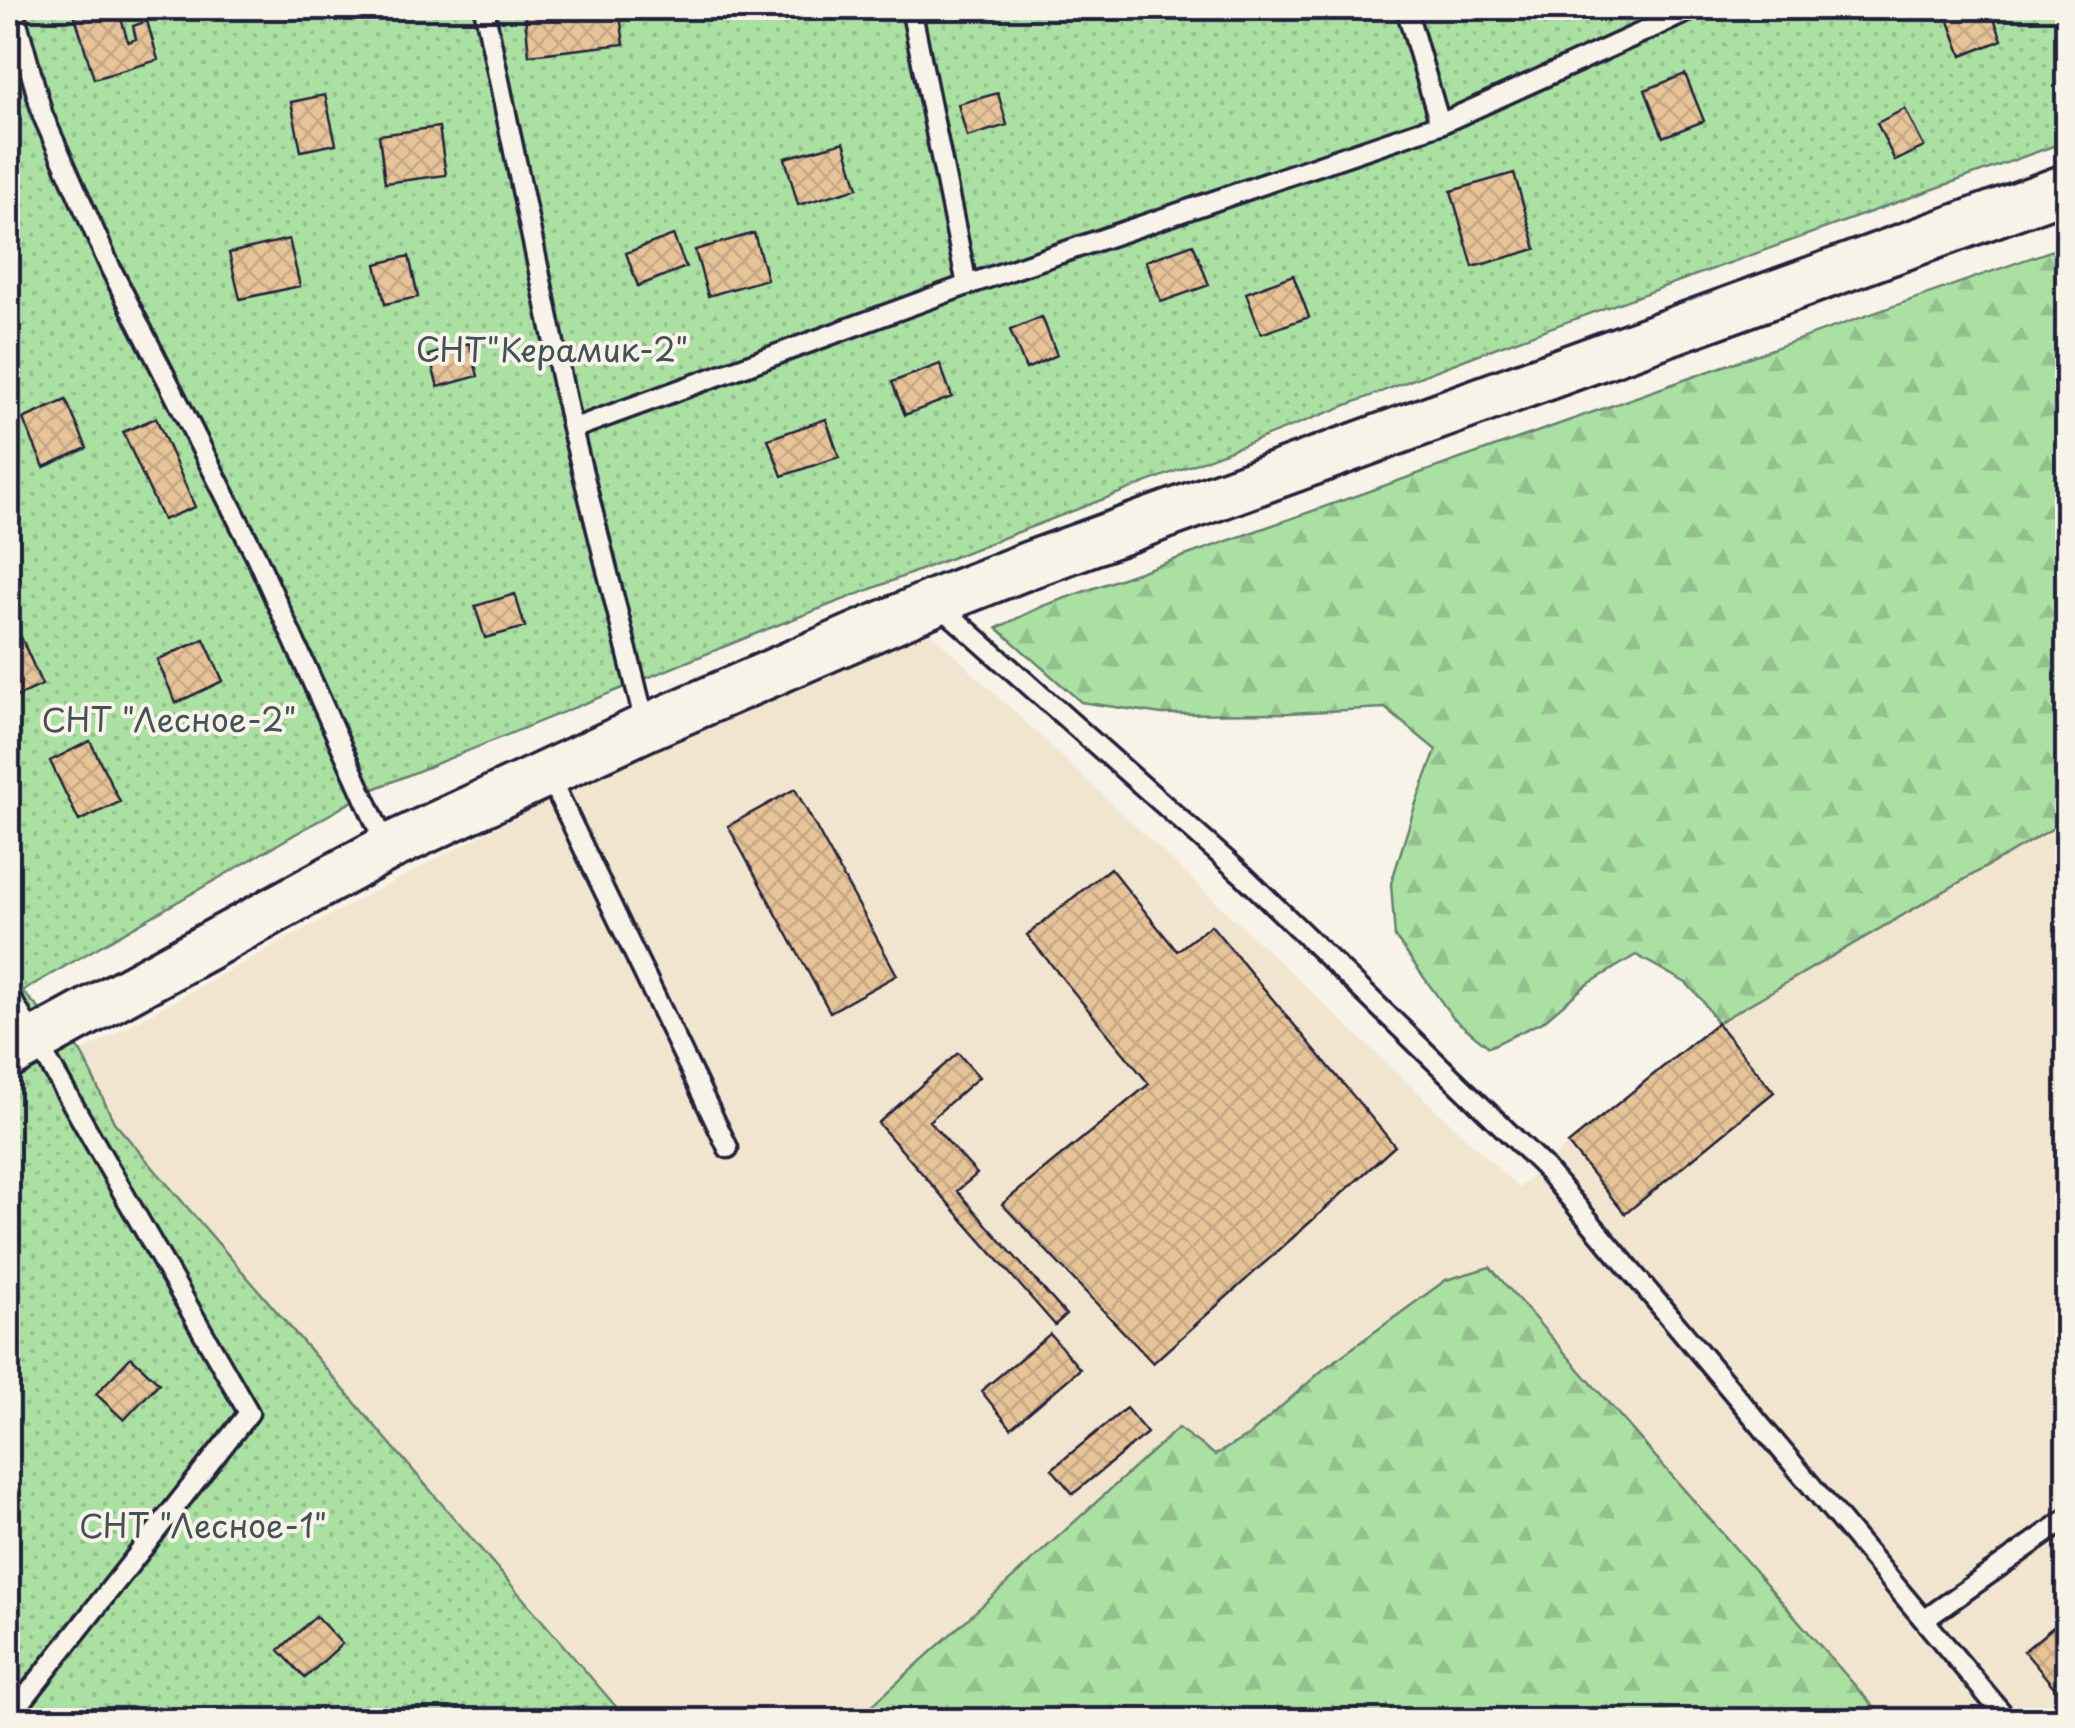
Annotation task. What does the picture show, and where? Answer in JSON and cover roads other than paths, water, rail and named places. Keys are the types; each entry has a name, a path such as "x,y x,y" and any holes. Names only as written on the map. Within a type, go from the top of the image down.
{"street":[{"path":"22,1048 388,848 646,727 934,602 1029,564 2068,187"}],"lane":[{"path":"14,8 42,116 110,269 256,556 388,848"},
{"path":"484,8 572,429 646,727"},
{"path":"912,8 967,285"},
{"path":"1406,8 1440,124"},
{"path":"572,429 967,285 1440,124 1696,8"},
{"path":"934,602 1244,876 1543,1166 2008,1720"},
{"path":"548,773 728,1148"},
{"path":"8,994 22,1048 249,1413 8,1719"},
{"path":"1924,1620 2068,1518"}],"park label":[{"name":"СНТ\"Керамик-2\"","path":"552,349"},
{"name":"СНТ \"Лесное-2\"","path":"169,719"},
{"name":"СНТ \"Лесное-1\"","path":"203,1525"}]}
